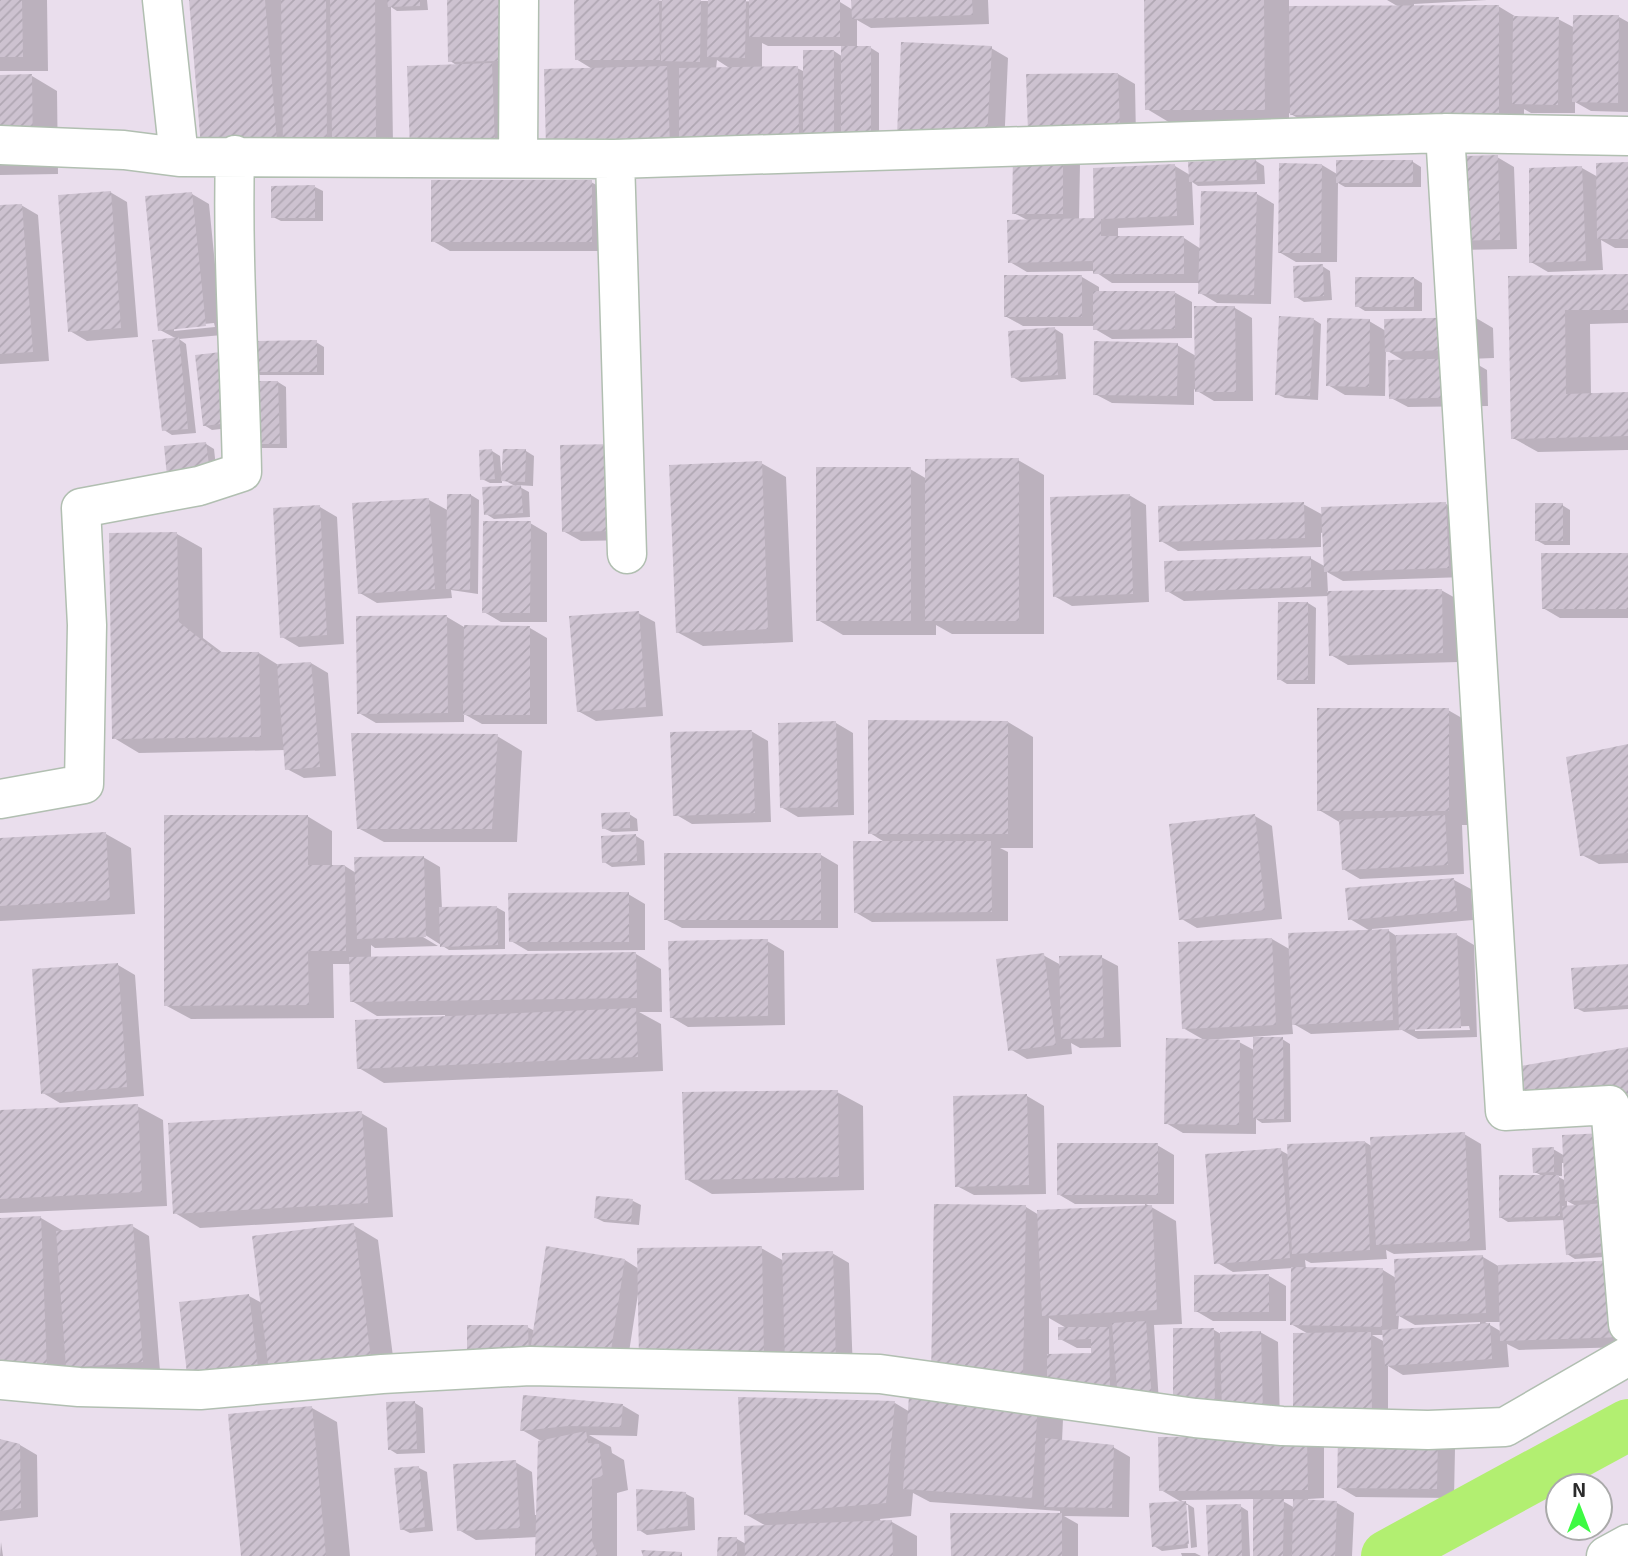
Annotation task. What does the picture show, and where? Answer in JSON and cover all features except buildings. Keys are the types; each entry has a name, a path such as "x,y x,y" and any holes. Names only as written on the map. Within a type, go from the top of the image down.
{"street":[{"path":"162,0 179,157"},
{"path":"518,158 519,0"},
{"path":"0,145 124,150 179,157 235,155 615,159 1445,133 1628,136"},
{"path":"1445,133 1504,1111 1610,1105 1628,1324"},
{"path":"0,799 84,784 87,625 80,508 199,486 242,472 233,241 235,155"},
{"path":"615,159 627,554"},
{"path":"0,1380 79,1387 200,1391 382,1374 530,1366 880,1374 1195,1418 1282,1426 1428,1430 1504,1427 1628,1356"},
{"path":"1606,1556 1628,1544"}],"waterway":[{"path":"1387,1556 1628,1425"}]}
